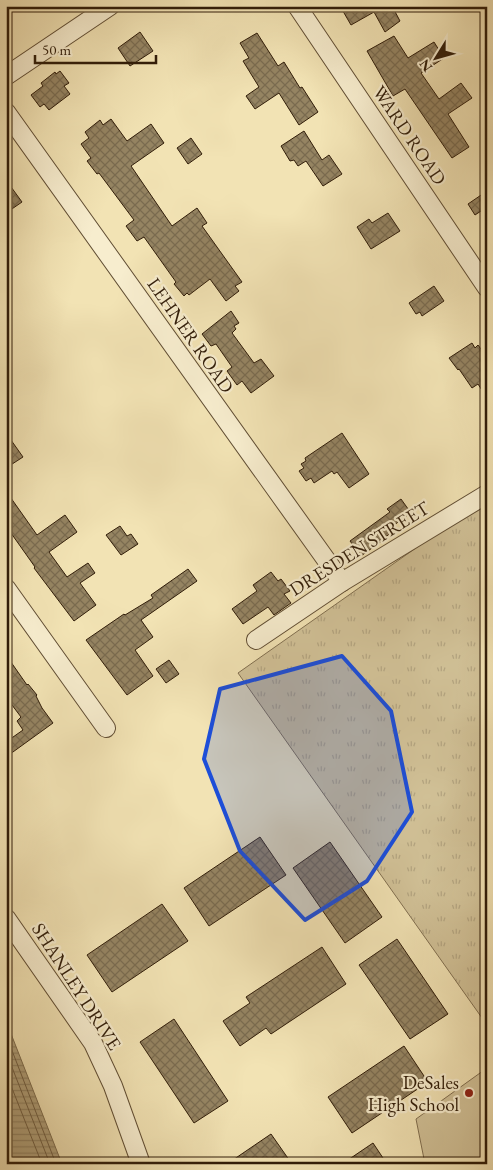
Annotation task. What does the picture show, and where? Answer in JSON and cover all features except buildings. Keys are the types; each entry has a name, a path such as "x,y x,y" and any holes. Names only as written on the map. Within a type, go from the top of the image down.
{"street":[{"path":"6,76 110,6"},
{"name":"WARD ROAD","path":"297,6 487,288"},
{"name":"LEHNER ROAD","path":"6,112 342,582"},
{"name":"DRESDEN STREET","path":"256,640 342,582 487,494"},
{"path":"6,588 106,728"},
{"name":"SHANLEY DRIVE","path":"6,918 93,1043 113,1086 141,1164"}],"highlighted area":[{"path":"342,656 391,711 412,812 367,881 305,920 240,851 204,759 220,689"}],"green space":[{"path":"487,498 487,1025 238,673"},
{"name":"DeSales High School","path":"487,1068 487,1164 425,1164 416,1119"}],"water":[{"path":"6,1021 62,1164 6,1164"}],"place":[{"name":"DeSales High School","path":"469,1093"}]}
